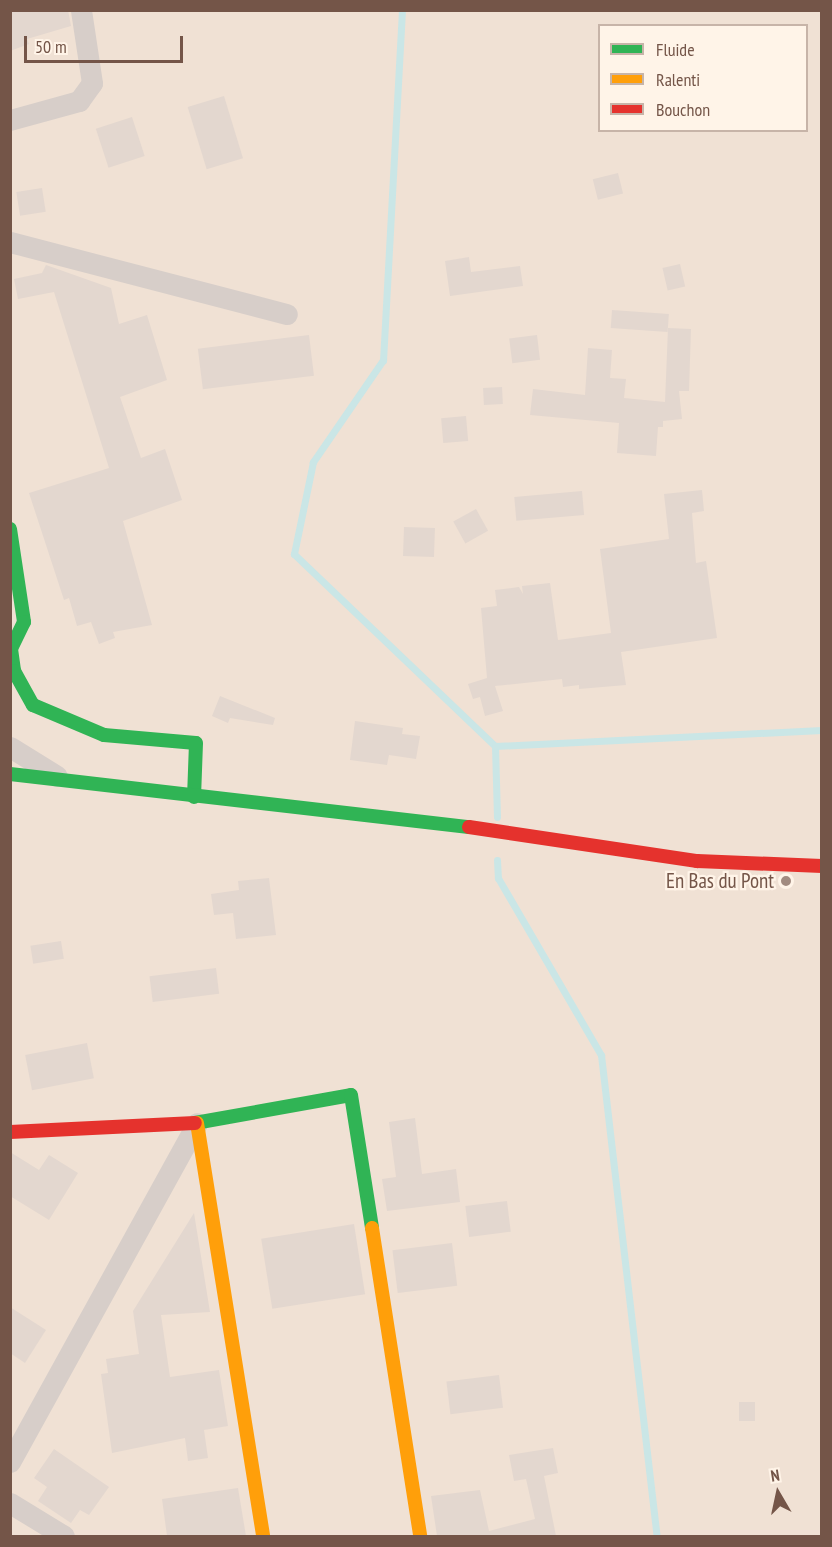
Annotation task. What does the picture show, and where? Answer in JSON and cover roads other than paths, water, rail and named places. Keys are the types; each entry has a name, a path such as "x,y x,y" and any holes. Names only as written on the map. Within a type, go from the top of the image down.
{"street":[{"path":"10,120 79,101 92,83 81,10"},
{"path":"10,242 286,314"},
{"path":"10,529 24,622 11,649 14,671 33,705 104,735 196,743 194,797"},
{"path":"10,747 62,780"},
{"path":"10,774 544,836 697,861 822,866"},
{"path":"10,1132 197,1123 351,1095 420,1536"},
{"path":"10,1462 197,1123"},
{"path":"197,1123 263,1536"},
{"path":"10,1503 64,1536"}],"waterway":[{"path":"402,10 383,360 313,462 294,554 495,746 497,817"},
{"path":"495,746 822,730"},
{"path":"497,860 498,878 601,1055 657,1536"}],"place":[{"name":"En Bas du Pont","path":"786,881"}]}
